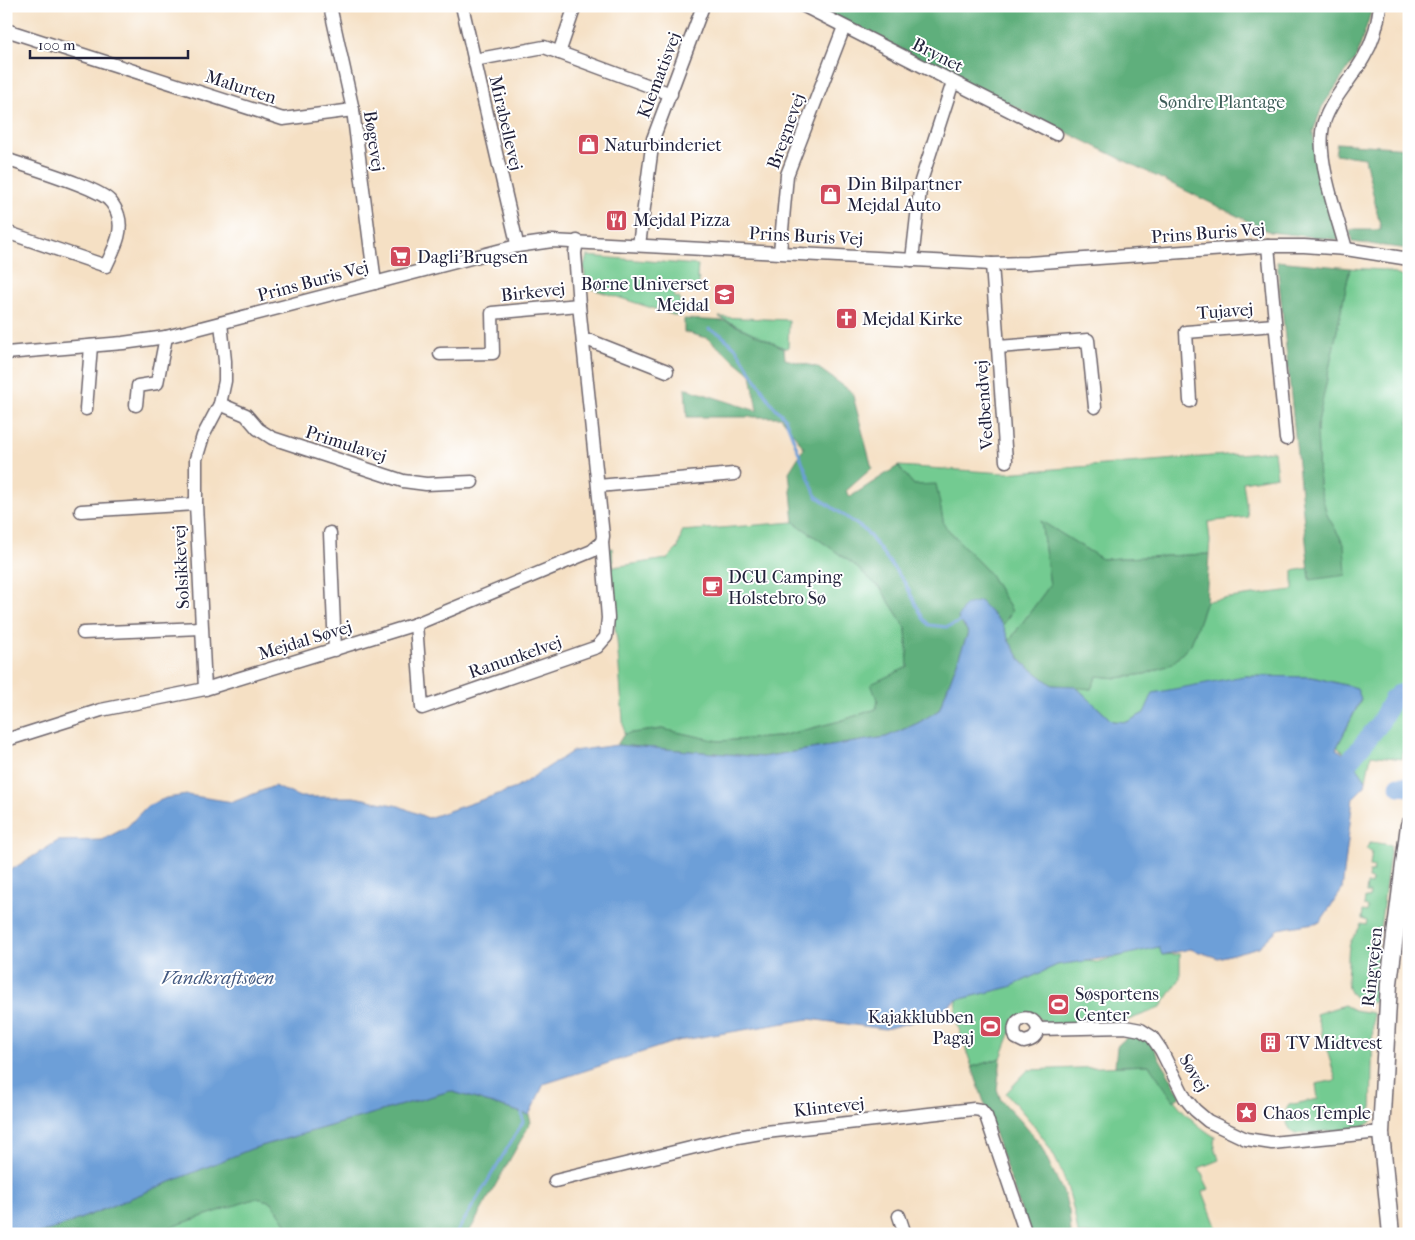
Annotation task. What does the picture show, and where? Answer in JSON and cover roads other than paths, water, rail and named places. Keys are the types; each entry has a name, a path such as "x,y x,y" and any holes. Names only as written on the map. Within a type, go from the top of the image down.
{"main road":[{"name":"Ringvejen","path":"1391,1234 1381,1133 1389,984 1408,830"}],"street":[{"name":"Bøgevej","path":"330,6 353,110 375,283"},
{"name":"Mirabellevej","path":"462,6 516,239 516,246"},
{"path":"559,53 575,6"},
{"name":"Klematisvej","path":"639,245 653,140 703,6"},
{"name":"Brynet","path":"804,6 1056,134"},
{"path":"1346,249 1322,159 1321,143 1324,122 1332,106 1365,56 1372,38 1380,6"},
{"name":"Bregnevej","path":"780,252 787,175 844,26"},
{"name":"Malurten","path":"6,30 283,119 353,110"},
{"path":"474,60 544,47 671,94"},
{"path":"912,260 921,181 953,82"},
{"path":"6,159 96,191 110,201 118,214 120,229 117,242 106,266 6,232"},
{"name":"Prins Buris Vej","path":"6,353 166,337 516,246 552,241 992,264 1268,246 1346,249 1409,259"},
{"name":"Birkevej","path":"577,241 575,253 579,305 603,536 602,542"},
{"name":"Tujavej","path":"1268,246 1286,440"},
{"name":"Vedbendvej","path":"992,264 1006,461"},
{"name":"Birkevej","path":"440,354 493,353 492,313 579,305"},
{"name":"Solsikkevej","path":"205,689 196,504 196,459 203,436 220,404 225,381 226,361 221,323"},
{"name":"Tujavej","path":"1190,401 1186,332 1275,324"},
{"path":"136,404 138,386 157,383 166,337"},
{"name":"Vedbendvej","path":"998,347 1088,340 1095,407"},
{"path":"584,341 591,341 666,371"},
{"path":"86,409 91,346"},
{"name":"Primulavej","path":"220,404 246,415 258,429 272,438 402,481 426,484 472,482"},
{"path":"598,486 734,474"},
{"name":"Solsikkevej","path":"81,511 196,504"},
{"path":"330,533 335,650"},
{"name":"Mejdal Søvej","path":"6,740 101,710 205,689 416,624 592,551 602,542"},
{"name":"Ranunkelvej","path":"416,624 422,708 597,647 606,637 608,618 602,542"},
{"name":"Solsikkevej","path":"82,633 201,628"},
{"name":"Søvej","path":"1038,1029 1126,1027 1141,1030 1152,1037 1161,1050 1185,1098 1195,1110 1208,1121 1246,1139 1272,1143 1381,1133"},
{"name":"Klintevej","path":"555,1182 732,1138 766,1132 974,1109 981,1110 986,1116 1026,1234"},
{"path":"899,1216 905,1234"}],"water":[{"name":"Vandkraftsøen","path":"980,601 1003,625 1009,641 1023,663 1052,685 1075,686 1112,721 1127,722 1144,713 1153,693 1244,676 1312,677 1357,688 1361,699 1336,749 1351,758 1366,780 1365,786 1353,798 1342,890 1320,922 1278,929 1259,947 1218,958 1190,949 1162,955 1159,947 1120,956 1057,965 1010,987 957,1000 942,1010 913,1022 885,1029 809,1019 677,1041 544,1084 529,1115 450,1091 251,1149 65,1225 38,1234 6,1234 6,873 58,841 102,840 127,827 147,806 166,798 187,795 233,802 274,786 300,797 354,797 399,806 428,818 516,788 573,751 617,745 762,757 886,737 918,723 939,710 968,633 958,618 966,605"}],"waterway":[{"path":"709,329 720,334 736,348 771,403 785,418 816,496 866,531 905,583 923,618 929,625 947,627 960,622"},
{"path":"1335,778 1378,726 1392,700 1399,694 1409,693"},
{"path":"1399,786 1409,787"},
{"path":"456,1234 523,1122 522,1113"}],"place":[{"name":"Naturbinderiet","path":"588,145"},
{"name":"Din Bilpartner Mejdal Auto","path":"831,194"},
{"name":"Mejdal Pizza","path":"617,220"},
{"name":"Dagli'Brugsen","path":"401,257"},
{"name":"Børne Universet Mejdal","path":"725,294"},
{"name":"Mejdal Kirke","path":"846,319"},
{"name":"DCU Camping Holstebro Sø","path":"712,587"},
{"name":"Søsportens Center","path":"1059,1004"},
{"name":"Kajakklubben Pagaj","path":"990,1027"},
{"name":"TV Midtvest","path":"1270,1043"},
{"name":"Chaos Temple","path":"1247,1113"}],"park label":[{"name":"Søndre Plantage","path":"1222,102"}]}
